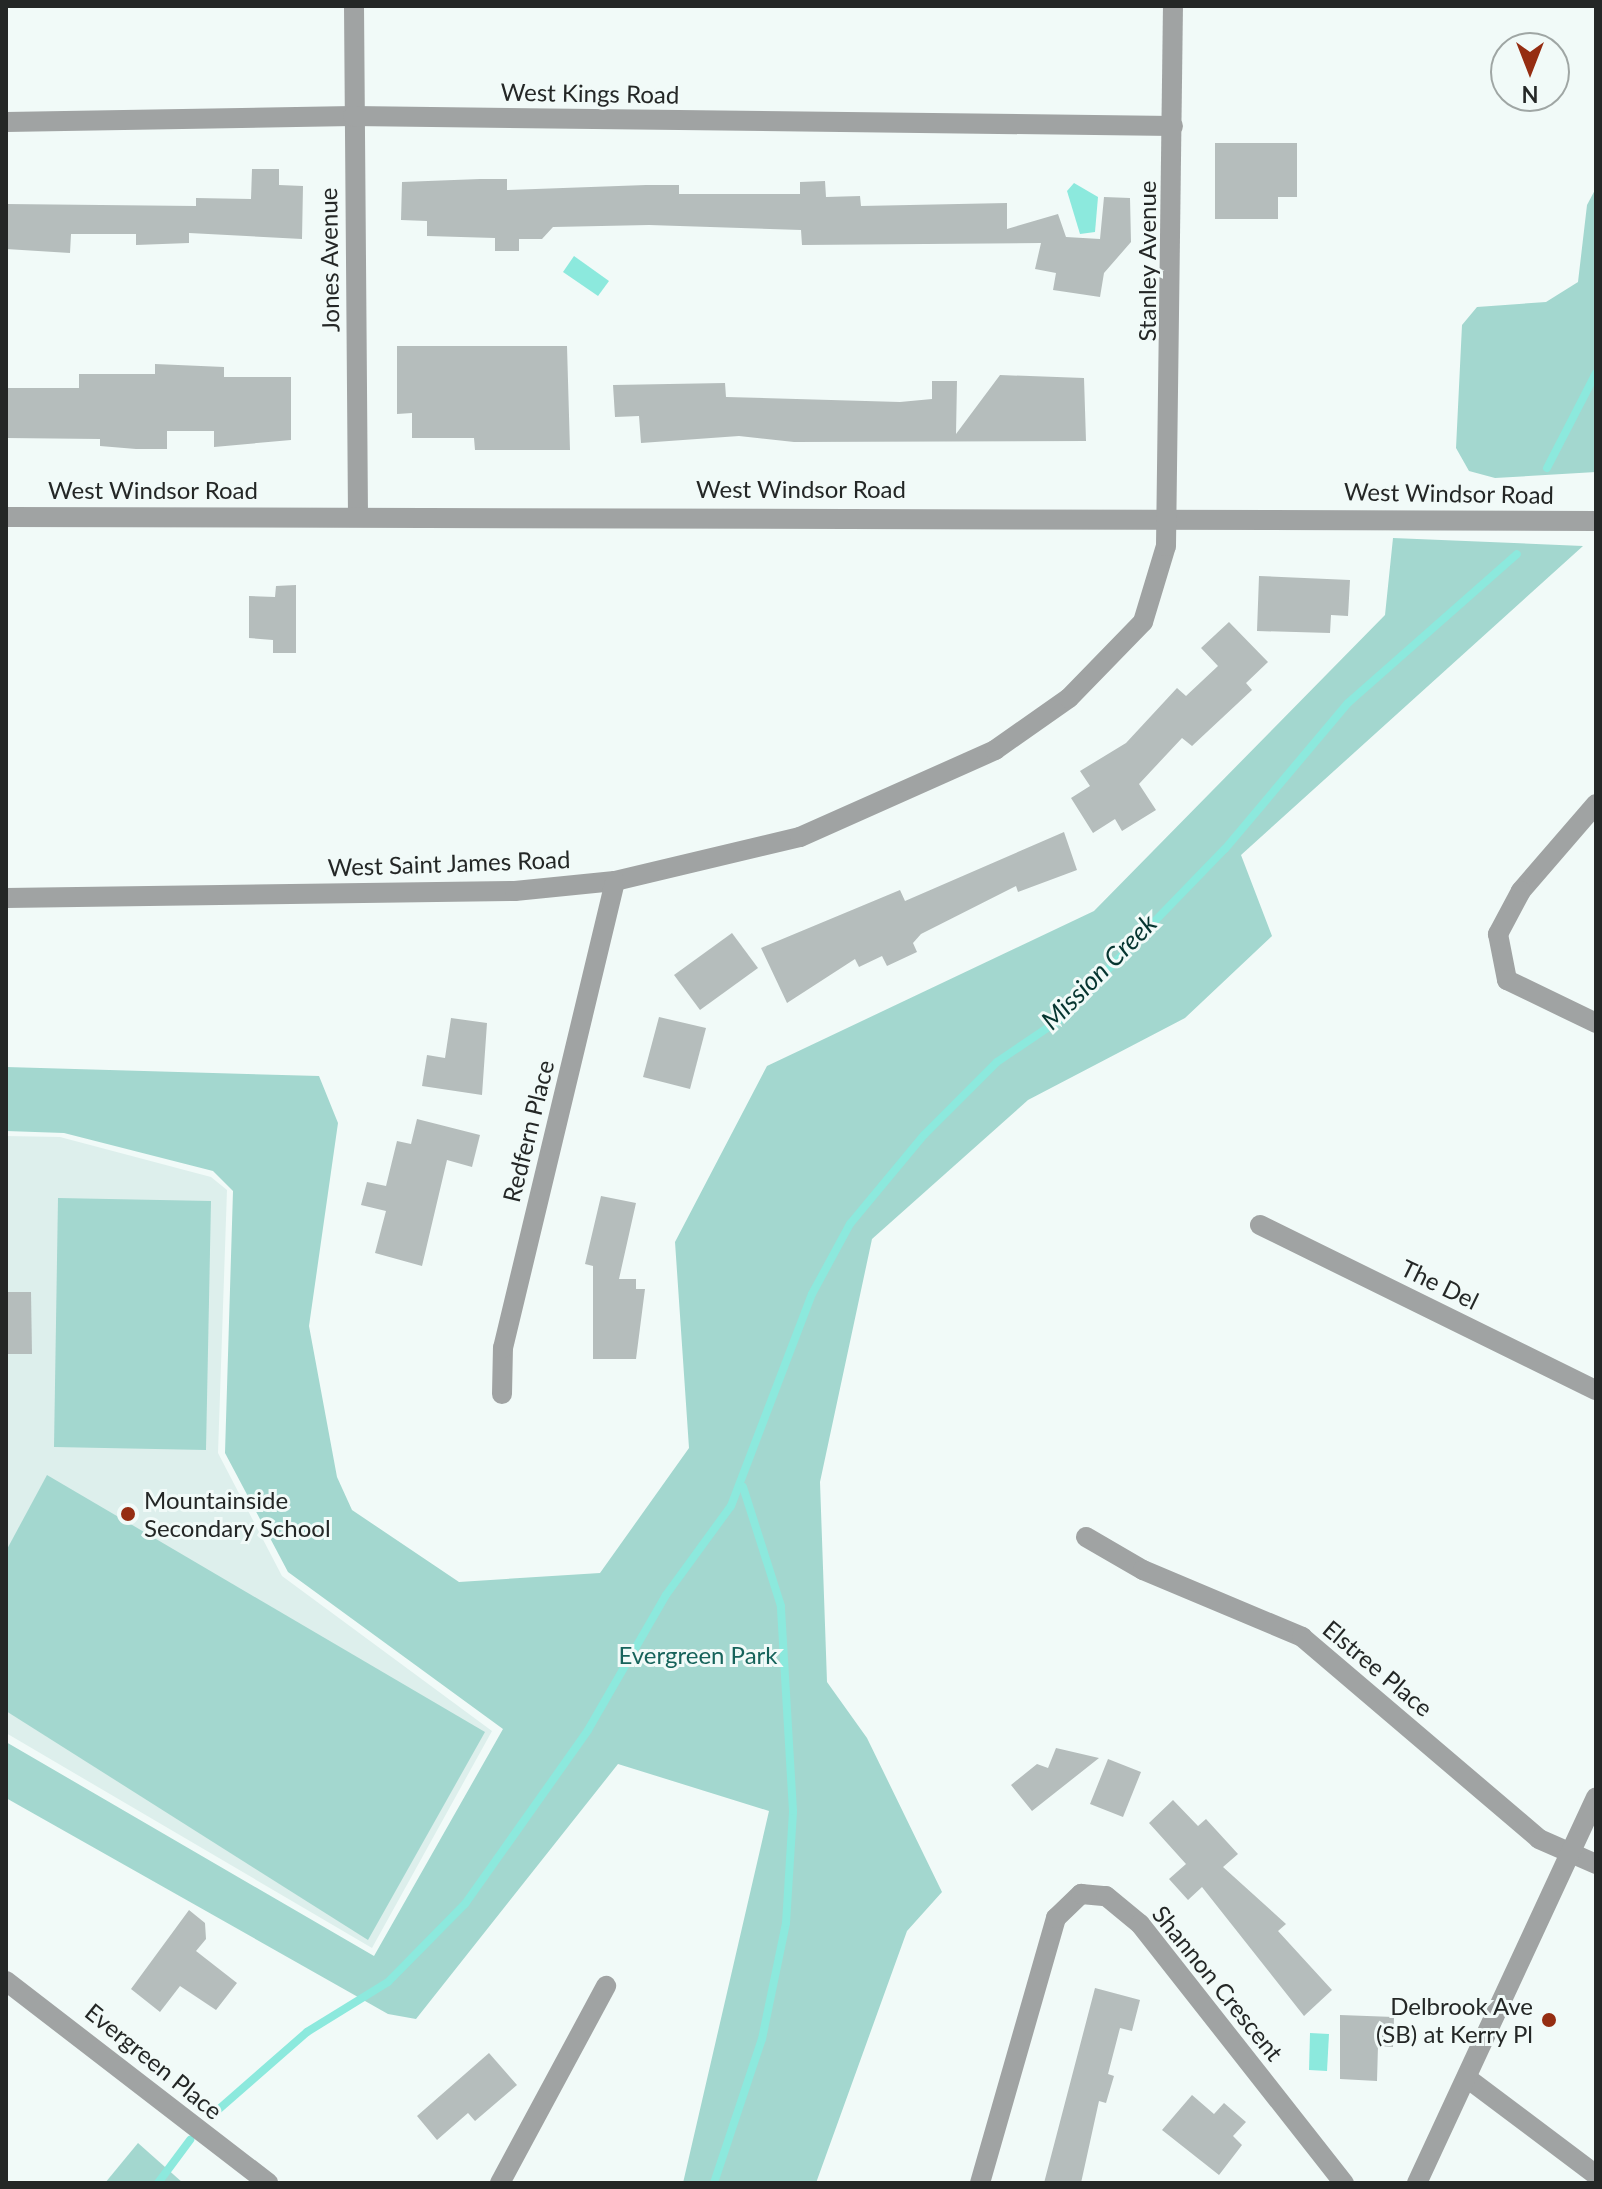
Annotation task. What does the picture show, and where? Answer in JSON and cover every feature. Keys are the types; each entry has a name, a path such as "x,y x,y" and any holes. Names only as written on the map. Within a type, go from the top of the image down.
{"street":[{"name":"Jones Avenue","path":"354,6 358,514"},
{"name":"Stanley Avenue","path":"1169,516 1173,6"},
{"name":"West Kings Road","path":"6,122 353,116 1173,126"},
{"name":"West Windsor Road","path":"6,517 358,514 1169,516 1596,521"},
{"name":"West Saint James Road","path":"6,898 515,891 615,881 800,837 995,750 1069,698 1143,622 1169,516"},
{"path":"1596,804 1521,891 1498,934 1507,980 1596,1023"},
{"name":"Redfern Place","path":"502,1394 503,1348 615,881"},
{"name":"The Del","path":"1260,1225 1596,1390"},
{"name":"Elstree Place","path":"1086,1537 1143,1570 1302,1637 1539,1839 1569,1855 1596,1864"},
{"path":"1417,2183 1596,1798"},
{"name":"Shannon Crescent","path":"980,2183 1056,1918 1081,1894 1106,1896 1140,1924 1344,2183"},
{"name":"Evergreen Place","path":"6,1981 268,2183"},
{"path":"500,2183 606,1986"},
{"path":"1467,2078 1596,2175"}],"shaded area":[{"path":"1074,183 1098,197 1095,232 1080,234 1067,191"},
{"path":"574,256 609,281 598,296 563,272"},
{"name":"Mountainside Secondary School","path":"6,1136 60,1137 211,1177 227,1190 218,1453 282,1576 492,1731 372,1948 6,1733"},
{"path":"1310,2033 1329,2034 1327,2071 1309,2070"}],"green space":[{"path":"1596,188 1596,472 1495,478 1469,471 1456,448 1462,325 1477,307 1546,302 1578,282 1587,205"},
{"name":"Evergreen Park","path":"1393,538 1583,546 1241,855 1272,936 1185,1018 1028,1100 872,1239 820,1482 827,1682 867,1738 942,1892 907,1931 816,2183 683,2183 769,1811 618,1764 416,2019 388,2014 6,1798 6,1742 374,1956 503,1729 288,1572 225,1453 233,1191 213,1171 64,1133 6,1131 6,1067 319,1076 338,1123 309,1326 337,1477 352,1510 459,1582 600,1573 689,1448 675,1242 767,1066 1094,911 1385,615"},
{"path":"58,1198 211,1201 206,1450 54,1447"},
{"path":"47,1475 485,1732 368,1940 6,1711 6,1551"},
{"path":"138,2143 183,2183 105,2183"}],"building":[{"path":"1215,143 1297,143 1297,197 1278,197 1278,219 1215,219"},
{"path":"252,169 279,169 279,185 303,186 302,239 189,233 189,243 136,245 136,234 71,234 70,253 6,249 6,204 196,206 196,198 251,199"},
{"path":"507,179 507,190 679,185 679,194 800,194 800,182 825,181 826,197 860,196 861,206 1007,203 1007,229 1058,214 1066,237 1100,239 1104,197 1130,198 1131,242 1104,273 1100,297 1053,290 1056,273 1035,269 1041,243 802,245 801,230 649,225 553,227 542,239 519,239 519,251 495,251 495,238 427,236 427,221 401,220 402,182"},
{"path":"397,346 567,346 570,450 475,450 474,438 412,438 412,413 397,414"},
{"path":"155,364 224,367 224,377 291,377 291,440 214,447 214,431 167,431 167,449 136,449 100,446 100,439 6,438 6,388 79,388 79,374 155,374"},
{"path":"1000,375 1084,378 1086,441 794,442 739,436 641,443 639,416 615,417 613,385 725,383 726,397 900,402 932,399 932,381 957,381 956,434"},
{"path":"1259,576 1350,580 1348,616 1331,615 1330,633 1257,631"},
{"path":"296,585 296,653 273,653 273,640 249,638 249,596 275,597 276,586"},
{"path":"1229,622 1268,662 1246,683 1252,690 1192,746 1182,738 1139,784 1156,810 1122,831 1115,819 1093,833 1071,798 1090,786 1080,771 1126,743 1177,688 1186,696 1218,666 1201,648"},
{"path":"1064,832 1077,870 1018,892 1016,886 921,934 913,943 917,952 887,966 882,956 859,967 855,959 787,1003 761,948 900,890 905,901"},
{"path":"732,933 758,968 700,1010 674,975"},
{"path":"659,1017 706,1028 690,1089 643,1077"},
{"path":"451,1018 487,1023 482,1095 422,1086 427,1055 445,1058"},
{"path":"417,1119 480,1135 472,1167 447,1160 422,1266 375,1253 386,1211 361,1205 367,1182 386,1186 397,1141 411,1144"},
{"path":"601,1196 636,1203 619,1279 636,1279 636,1289 645,1289 636,1359 593,1359 593,1266 585,1264"},
{"path":"6,1292 31,1292 32,1354 6,1354"},
{"path":"1056,1748 1099,1758 1032,1811 1011,1785 1037,1764 1048,1768"},
{"path":"1108,1759 1141,1772 1123,1817 1090,1804"},
{"path":"1173,1800 1198,1826 1206,1819 1238,1854 1223,1867 1286,1924 1278,1931 1332,1990 1304,2016 1202,1887 1188,1900 1169,1879 1186,1864 1149,1823"},
{"path":"189,1910 205,1923 206,1939 196,1951 237,1983 216,2010 180,1986 160,2012 131,1989"},
{"path":"1095,1988 1140,2000 1132,2031 1120,2028 1108,2074 1114,2076 1106,2103 1099,2101 1081,2183 1044,2183"},
{"path":"1340,2015 1394,2017 1393,2047 1378,2046 1377,2081 1340,2079"},
{"path":"489,2053 517,2085 475,2121 468,2113 437,2140 417,2116"},
{"path":"1192,2095 1214,2114 1224,2103 1246,2122 1233,2136 1242,2145 1219,2175 1162,2130"}],"waterway":[{"name":"Mission Creek","path":"1547,468 1596,373"},
{"name":"Mission Creek","path":"219,2109 307,2032 388,1982 465,1904 588,1730 666,1595 731,1506 812,1294 850,1224 924,1135 997,1062 1059,1020 1225,849 1348,703 1517,554"},
{"path":"714,2183 762,2039 786,1923 793,1811 781,1606 743,1487"},
{"path":"158,2183 190,2140"}],"place":[{"name":"Mountainside Secondary School","path":"128,1514"},
{"name":"Delbrook Ave (SB) at Kerry Pl","path":"1549,2020"}]}
